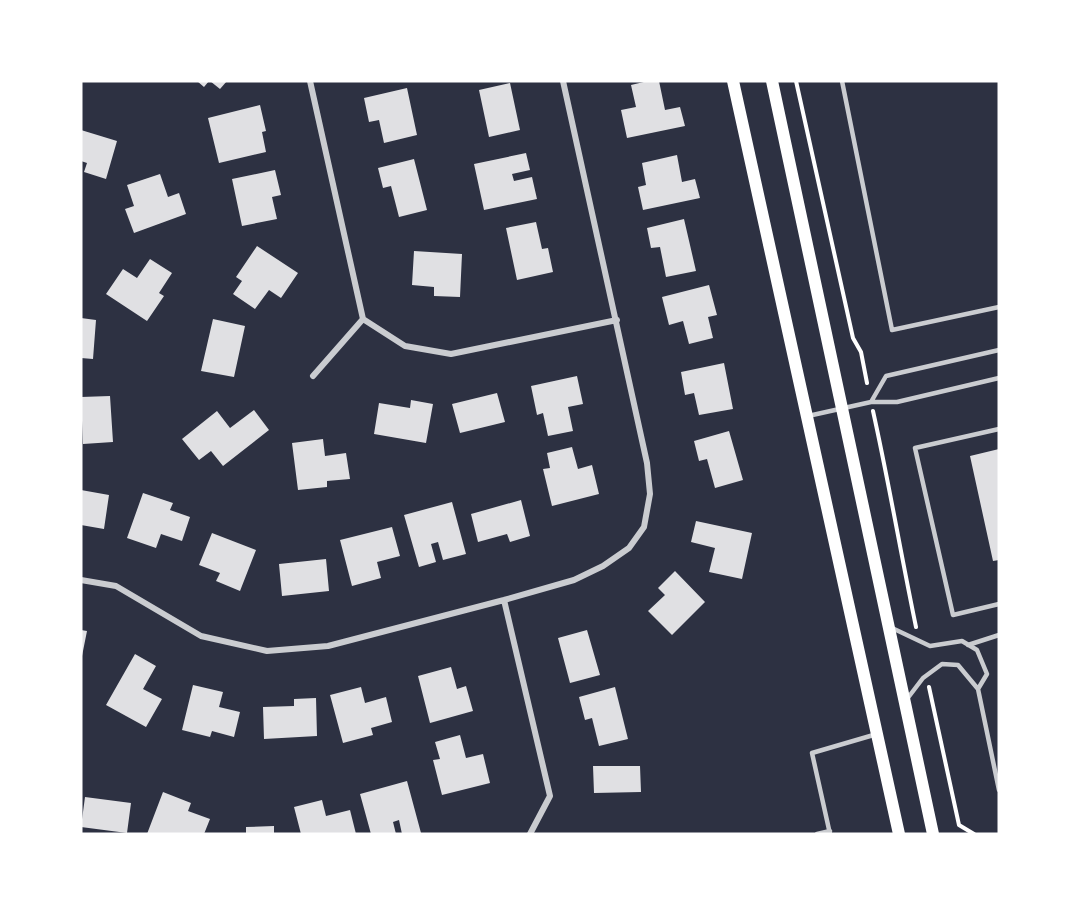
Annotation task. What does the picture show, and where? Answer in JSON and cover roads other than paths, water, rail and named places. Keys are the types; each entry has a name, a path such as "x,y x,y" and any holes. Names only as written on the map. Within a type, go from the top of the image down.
{"main road":[{"path":"733,81 898,834"},
{"path":"772,81 905,702 935,831"}],"street":[{"path":"310,81 363,320 405,346 452,354 617,320"},
{"path":"81,580 116,586 201,636 267,651 328,646 504,600 574,580 603,566 629,548 644,527 650,494 647,464 563,81"},
{"path":"313,376 363,320"},
{"path":"504,600 550,796 530,834"}],"lane":[{"path":"842,81 892,330 999,307"},
{"path":"871,402 886,376 999,350"},
{"path":"807,417 871,402 897,402 999,378"},
{"path":"999,429 915,448 953,615 999,604"},
{"path":"889,626 930,646 962,641 976,650 987,674 978,689"},
{"path":"968,645 999,635"},
{"path":"905,702 923,678 942,664 958,665 978,689 999,790"},
{"path":"818,834 830,833 812,753 877,734"}]}
